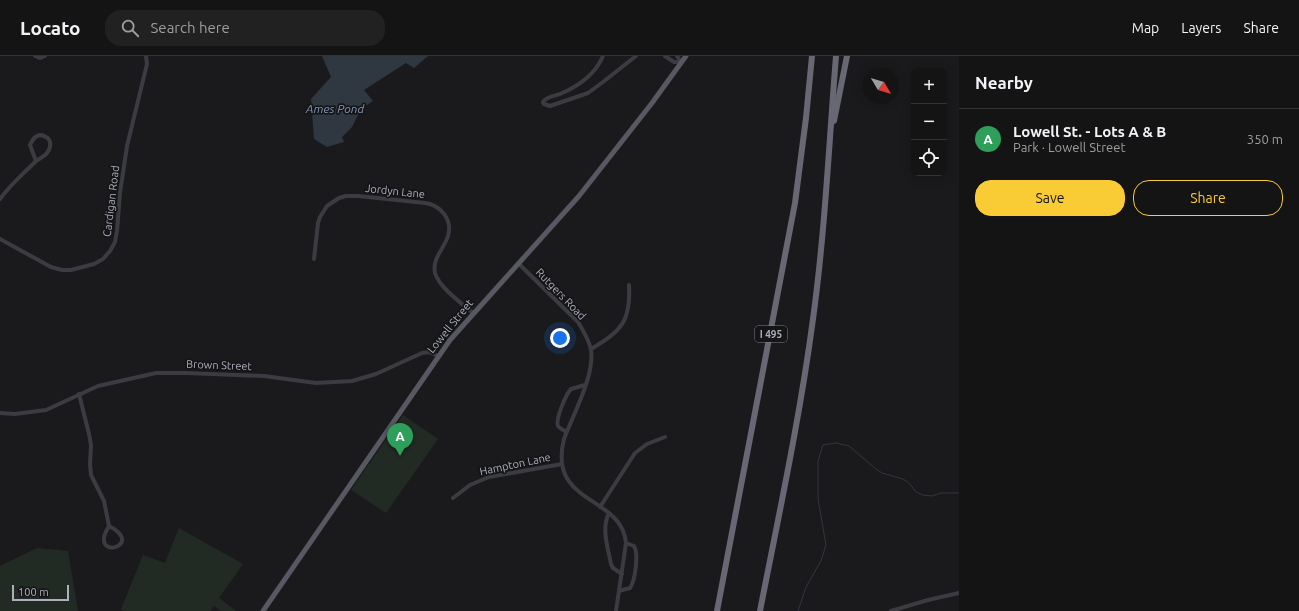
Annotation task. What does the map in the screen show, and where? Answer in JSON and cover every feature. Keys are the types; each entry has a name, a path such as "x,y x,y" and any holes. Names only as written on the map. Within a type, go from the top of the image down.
{"highway":[{"name":"I 495","path":"717,611 795,203 812,56"},
{"path":"760,611 810,341 817,284 836,56"},
{"path":"828,154 847,56"}],"main road":[{"name":"Lowell Street","path":"263,611 456,331 587,186 652,103 686,56"}],"street":[{"path":"35,56 40,58 45,56"},
{"name":"Cardigan Road","path":"0,239 51,267 62,270 71,270 94,264 103,259 110,251 115,242 127,146 147,64 146,56"},
{"path":"603,56 595,69 585,80 571,89 546,98 544,104 550,106 588,93 636,56"},
{"path":"665,56 674,62 681,62"},
{"path":"677,56 681,62"},
{"path":"0,199 8,188 36,161 46,154 51,146 49,138 45,136 37,135 34,137 30,145 36,161"},
{"name":"Jordyn Lane","path":"314,259 320,217 327,206 339,198 346,196 358,196 434,205 444,213 449,227 448,237 435,262 437,277 445,288 473,313"},
{"name":"Rutgers Road","path":"518,263 578,322 591,349 591,362 585,386 566,432 561,449 562,464 568,481 574,488 583,496 609,513 623,528 626,543 616,611"},
{"path":"591,349 615,333 624,322 630,298 629,285"},
{"name":"Brown Street","path":"0,413 15,414 46,410 103,384 149,374 165,373 264,376 316,383 352,381 376,374 422,353 429,352 438,356"},
{"path":"566,432 559,427 557,422 567,394 571,389 585,386"},
{"path":"79,394 91,445 91,475 104,501 109,526 104,535 104,541 105,544 110,547 116,547 121,543 122,537 117,530 109,526"},
{"path":"600,507 635,453 647,444 665,437"},
{"name":"Hampton Lane","path":"453,498 466,488 489,477 562,464"},
{"path":"609,513 606,520 605,529 610,564 622,574"},
{"name":"Rutgers Road","path":"619,590 630,588 633,583 637,553 634,546 626,543"},
{"path":"891,611 959,593"}],"shaded area":[{"path":"403,415 438,439 386,513 351,490"},
{"path":"179,528 243,564 219,598 236,611 221,611 214,606 210,611 124,611 121,609 143,555 165,563"},
{"path":"37,548 68,551 78,611 0,611 0,566"}],"water":[{"name":"Ames Pond","path":"322,56 428,56 414,68 406,63 364,90 373,101 361,109 352,127 342,137 344,142 327,147 314,139 311,99 331,77"}],"waterway":[{"path":"798,611 806,587 821,561 826,545 818,499 818,461 823,445 836,443 849,446 882,473 903,479 909,483 916,492 923,495 932,496 941,493 959,493"}],"place":[{"name":"Lowell St. - Lots A & B","path":"400,456"}]}
